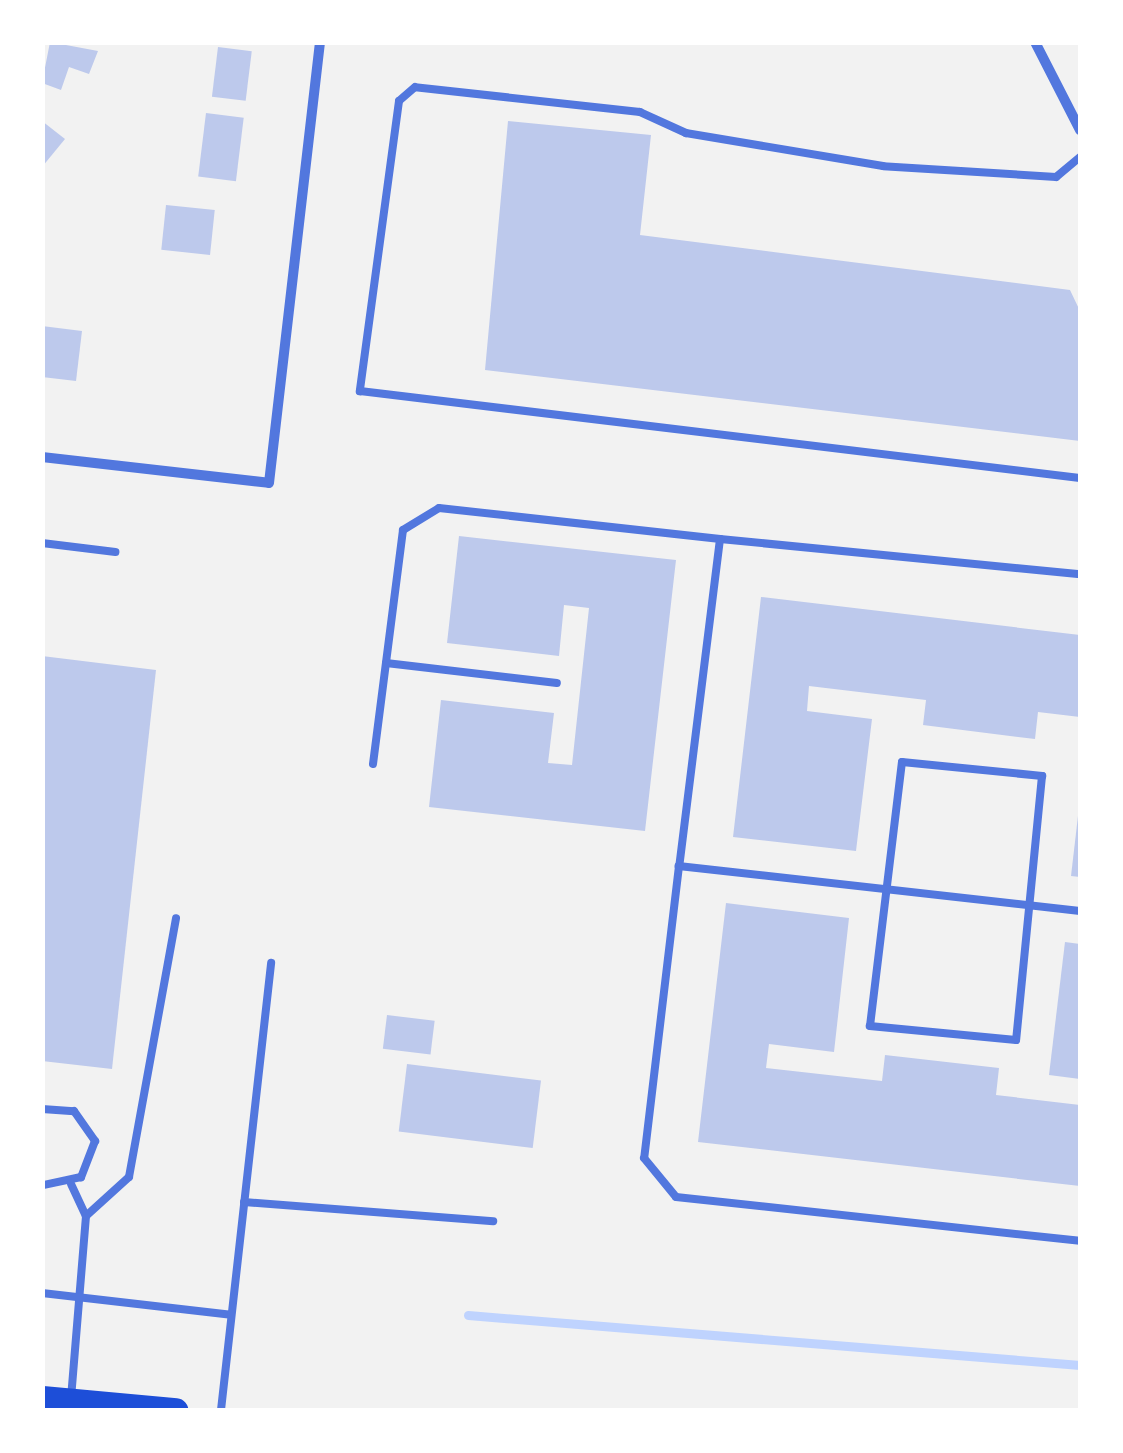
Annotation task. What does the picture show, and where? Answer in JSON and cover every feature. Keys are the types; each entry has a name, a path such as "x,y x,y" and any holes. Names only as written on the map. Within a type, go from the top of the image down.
{"main road":[{"path":"42,1398 175,1410"}],"street":[{"path":"42,456 270,482 320,42"},
{"path":"1035,42 1080,130"}],"lane":[{"path":"1080,158 1056,177 883,166 686,133 640,112 414,87 399,101 360,392 1080,478"},
{"path":"373,764 403,530 439,508 1080,574"},
{"path":"720,539 644,1158 676,1198 1080,1240"},
{"path":"42,544 116,552"},
{"path":"386,664 556,683"},
{"path":"902,762 1042,776 1030,904 1016,1040 870,1026 902,762"},
{"path":"679,866 1080,911"},
{"path":"86,1216 129,1177 176,918"},
{"path":"221,1410 271,962"},
{"path":"42,1109 74,1111 92,1129 90,1167 71,1184 42,1185"},
{"path":"70,1401 82,1298 86,1216 71,1184"},
{"path":"244,1202 493,1221"},
{"path":"42,1293 230,1315"}],"building":[{"path":"50,42 98,51 89,74 69,67 61,90 42,83"},
{"path":"218,47 252,51 246,101 212,97"},
{"path":"206,113 244,118 236,181 198,177"},
{"path":"42,121 65,139 42,167"},
{"path":"508,121 651,135 640,235 1070,290 1080,311 1080,441 485,370"},
{"path":"166,205 215,210 210,255 161,250"},
{"path":"42,326 82,331 76,381 42,377"},
{"path":"459,536 676,560 645,831 429,807 441,700 554,713 548,763 572,765 589,608 564,605 559,656 447,643"},
{"path":"761,597 1080,635 1080,717 1038,712 1035,739 923,725 926,700 809,686 807,711 872,719 856,851 733,837"},
{"path":"42,656 156,670 112,1069 42,1061"},
{"path":"1080,816 1080,877 1071,876"},
{"path":"726,903 849,918 834,1052 769,1044 766,1068 882,1081 885,1055 999,1068 996,1095 1080,1105 1080,1186 698,1142"},
{"path":"1065,942 1080,944 1080,1079 1049,1075"},
{"path":"387,1015 435,1021 430,1055 383,1049"},
{"path":"407,1064 541,1080 533,1148 399,1131"}],"waterway":[{"path":"468,1315 1080,1365"}]}
